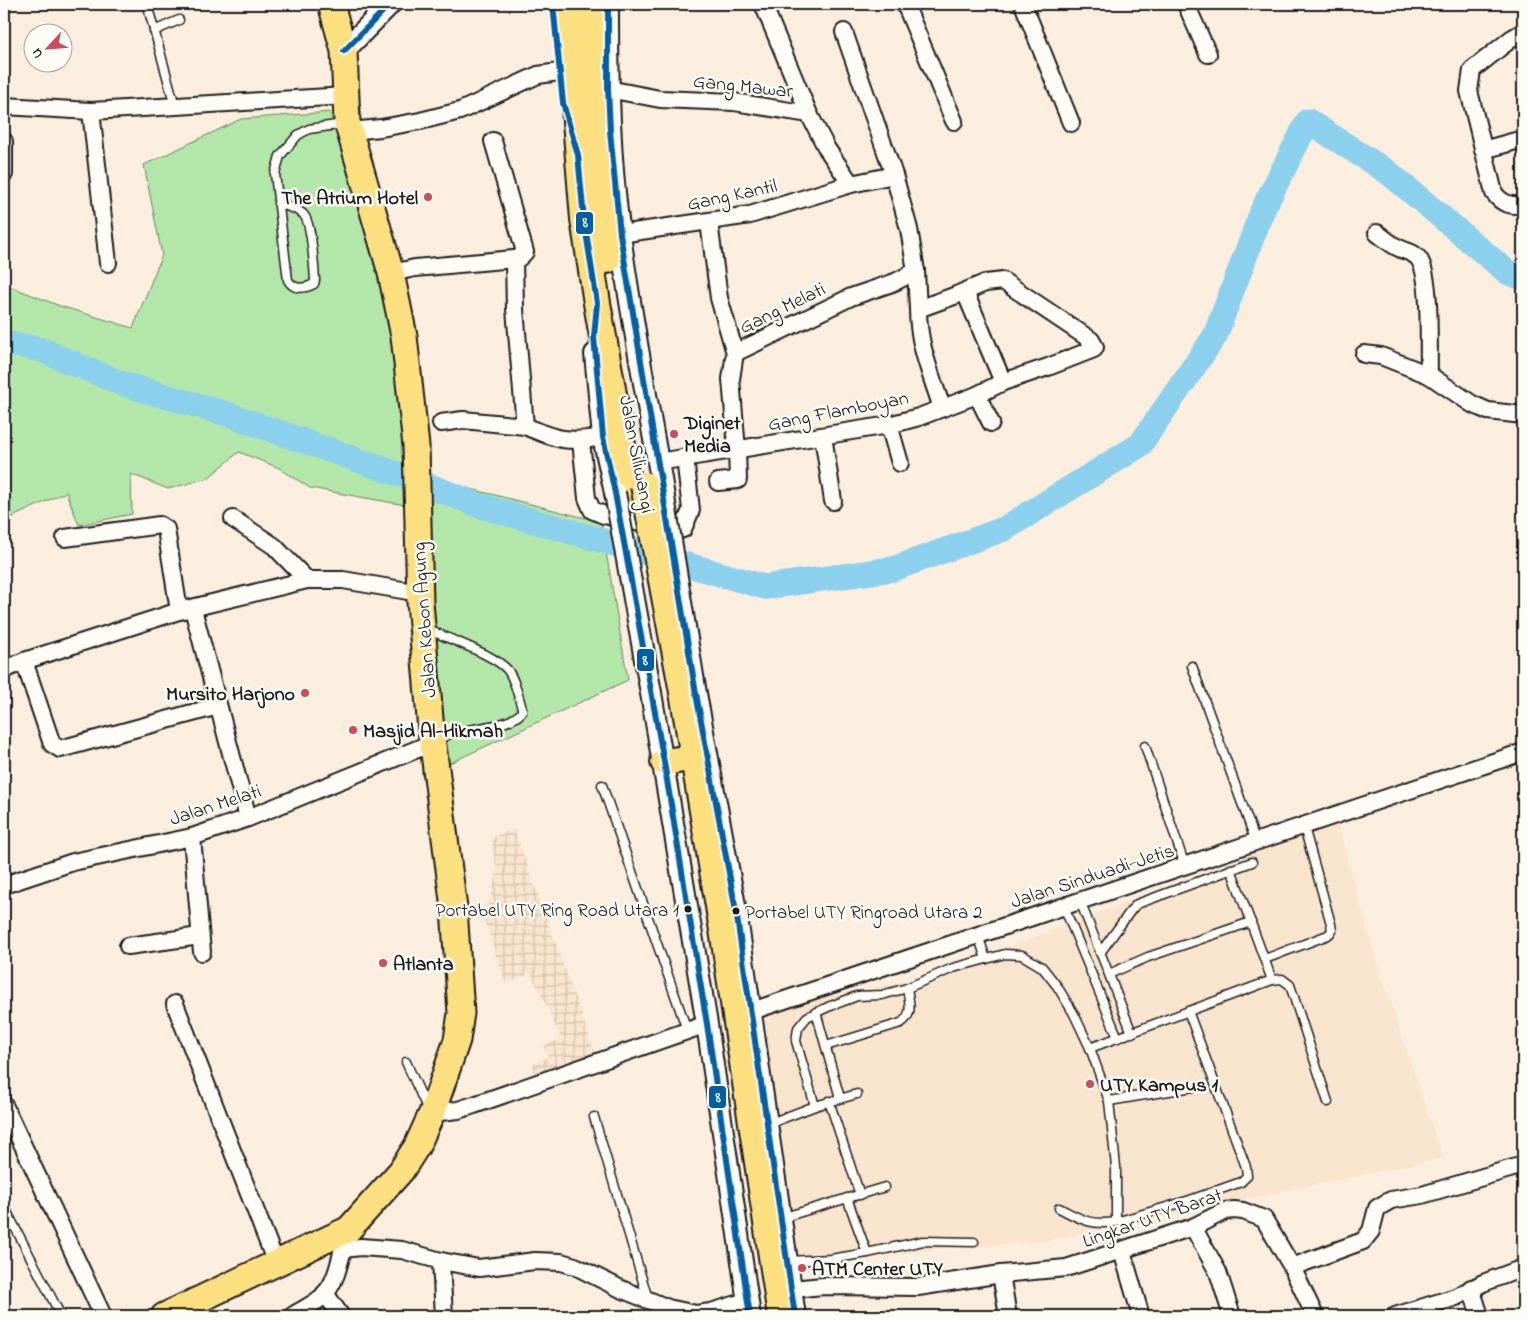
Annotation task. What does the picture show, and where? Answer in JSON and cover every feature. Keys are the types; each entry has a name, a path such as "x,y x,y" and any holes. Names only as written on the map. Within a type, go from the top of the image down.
{"highway":[{"path":"553,4 562,102 578,155"},
{"name":"Jalan Siliwangi","path":"569,4 578,155 584,219 597,303 642,482"},
{"name":"Jalan Siliwangi","path":"593,4 596,132 612,233 613,316 642,482 674,692 671,761 702,910 753,1311"},
{"name":"Jalan Siliwangi","path":"674,692 690,730 781,1316"},
{"path":"690,730 709,764 701,796"}],"main road":[{"name":"Jalan Kebon Agung","path":"164,1316 276,1263 346,1239 401,1171 417,1146 432,1113 457,1040 461,1013 454,908 432,743 422,627 416,446 404,336 391,273 349,126 344,51 331,4"}],"street":[{"path":"344,51 390,4"},
{"path":"608,4 612,233"},
{"path":"763,4 809,114"},
{"path":"905,4 954,121"},
{"path":"1023,4 1071,123"},
{"path":"1186,4 1208,54"},
{"path":"844,32 894,175 909,229 916,271 918,329 922,348 942,408"},
{"path":"1523,32 1511,39 1472,70 1469,91 1494,193 1500,202 1514,206 1523,205"},
{"path":"349,126 381,128 460,111 538,75 560,72"},
{"name":"Gang Mawar","path":"608,89 660,99 734,102 809,114 827,149 851,184"},
{"path":"4,106 91,112 346,96"},
{"path":"91,112 108,263"},
{"path":"1483,150 1523,140"},
{"path":"4,141 4,174"},
{"path":"391,273 415,268 514,259 520,258 525,252 493,141"},
{"path":"851,184 894,175"},
{"name":"Gang Kantil","path":"612,233 709,222 750,215 851,184"},
{"name":"Gang Melati","path":"709,222 719,298 735,353 850,297 895,282 916,271"},
{"path":"1377,233 1400,249 1414,254 1420,261 1428,299 1429,375"},
{"path":"514,259 515,309 524,426"},
{"name":"Gang Flamboyan","path":"642,482 685,457 889,425 919,417 1095,347 1092,340 1004,281 985,283 965,292"},
{"path":"918,309 965,292 1003,382"},
{"path":"597,303 594,337 603,437 642,482"},
{"path":"718,482 738,480 731,379 735,353"},
{"path":"1364,354 1381,356 1429,375 1472,404 1488,411 1523,415"},
{"path":"977,395 991,423"},
{"path":"441,423 463,420 524,426 545,435 569,441 603,437"},
{"path":"889,425 900,463"},
{"path":"822,436 833,501"},
{"path":"581,441 587,498 592,510 604,515 677,531 682,529 691,510 685,457"},
{"path":"233,519 274,546 306,580"},
{"path":"65,538 160,525 166,529 186,610 218,706 248,818"},
{"path":"4,670 24,661 186,610 306,580 343,580 420,593"},
{"path":"24,661 52,744 60,749 218,706"},
{"path":"674,692 709,764 752,1011 795,1316"},
{"name":"Jalan Melati","path":"4,885 73,862 192,837 248,818 432,743"},
{"name":"Jalan Sinduadi-Jetis","path":"752,1011 1523,752"},
{"path":"292,1316 326,1293 333,1281 346,1239 355,1247 402,1250 442,1261 479,1268 535,1261 561,1262 575,1266 621,1289 648,1299 670,1312 696,1314 753,1311 707,1024 671,761"},
{"path":"192,837 202,952"},
{"path":"128,946 200,936"},
{"path":"175,1004 276,1263"},
{"path":"432,1113 458,1110 474,1105 707,1024"},
{"path":"4,1104 103,1316"},
{"path":"1292,1267 1363,1241 1371,1231 1377,1208 1385,1202 1422,1195 1523,1165"},
{"name":"Lingkar UTY Barat","path":"792,1289 823,1286 925,1287 1001,1274 1066,1268 1193,1227 1225,1211 1243,1211 1264,1220 1292,1267 1315,1316"},
{"path":"1193,1227 1218,1272 1232,1316"},
{"path":"1122,1251 1141,1316"},
{"path":"442,1261 444,1316"},
{"path":"1395,1316 1456,1297 1471,1288 1523,1268"},
{"path":"1001,1274 1008,1316"},
{"path":"1471,1288 1480,1316"},
{"path":"326,1293 341,1316"}],"lane":[{"path":"147,4 175,106"},
{"path":"154,30 179,20"},
{"path":"278,203 304,214 306,219 314,260 314,284 311,286 295,288 291,286 288,280 278,203 276,174 280,156 298,135 309,129 349,126"},
{"path":"422,627 498,661 508,670 516,687 522,708 522,712 511,722 454,732 432,743"},
{"path":"1192,666 1256,842"},
{"path":"1145,746 1185,866"},
{"path":"602,785 687,1030"},
{"path":"1265,959 1328,935 1332,931 1304,827"},
{"path":"1100,953 1137,904 1252,862"},
{"path":"1231,869 1272,980"},
{"path":"1072,904 1100,953 1132,1033"},
{"path":"1072,904 1118,1038"},
{"path":"1109,974 1148,957 1251,922"},
{"path":"978,935 986,959"},
{"path":"815,1106 796,1035 801,1022 816,1012 857,996 882,995 907,988 953,968 1004,954 1022,955 1042,967 1057,986 1074,1014 1090,1048 1109,1101 1116,1167 1116,1222"},
{"path":"1090,1048 1272,980 1282,979 1290,985 1328,1102"},
{"path":"826,1046 901,1023 907,1019 910,1013 907,988"},
{"path":"1059,1208 1090,1223 1116,1222 1190,1200 1241,1182 1247,1176 1246,1167 1188,1011"},
{"path":"816,1012 840,1098"},
{"path":"406,1062 425,1105 432,1113"},
{"path":"1109,1101 1193,1087"},
{"path":"767,1124 829,1101 857,1094"},
{"path":"829,1101 860,1195"},
{"path":"594,1116 648,1299"},
{"path":"780,1218 885,1187"},
{"path":"847,1198 867,1253"},
{"path":"6,1210 61,1316"},
{"path":"787,1261 831,1259 924,1241 974,1242"}],"shaded area":[{"name":"UTY Kampus 1","path":"1337,822 1379,970 1443,1158 1043,1241 787,1261 752,1011 930,977"},
{"path":"514,829 596,1055 537,1077 533,1065 548,1057 544,1046 561,1038 531,973 506,984 484,920 497,873 491,838"}],"green space":[{"path":"330,112 386,300 406,469 405,505 310,488 279,468 239,452 208,478 168,489 131,474 132,514 79,525 66,492 4,521 4,284 60,306 133,328 162,255 144,165 241,119"},
{"path":"416,475 601,522 628,680 422,776"}],"waterway":[{"path":"4,343 39,349 123,384 227,414 409,478 481,506 765,587 893,569 1004,529 1140,445 1215,336 1263,209 1308,121 1389,173 1507,272 1523,278"}],"transit line":[{"name":"8","path":"344,51 390,4"},
{"name":"8","path":"553,4 563,103 578,155 584,219 597,303 594,337 603,437 664,762 707,1024 750,1316"},
{"name":"8","path":"608,4 610,131 620,234 695,688 736,911 795,1316"}],"place":[{"name":"The Atrium Hotel","path":"428,197"},
{"name":"Diginet Media","path":"674,434"},
{"name":"Mursito Harjono","path":"305,693"},
{"name":"Masjid Al-Hikmah","path":"353,730"},
{"name":"Portabel UTY Ring Road Utara 1","path":"688,909"},
{"name":"Portabel UTY Ringroad Utara 2","path":"736,911"},
{"name":"Atlanta","path":"383,963"},
{"name":"UTY Kampus 1","path":"1090,1084"},
{"name":"ATM Center UTY","path":"802,1268"}]}
